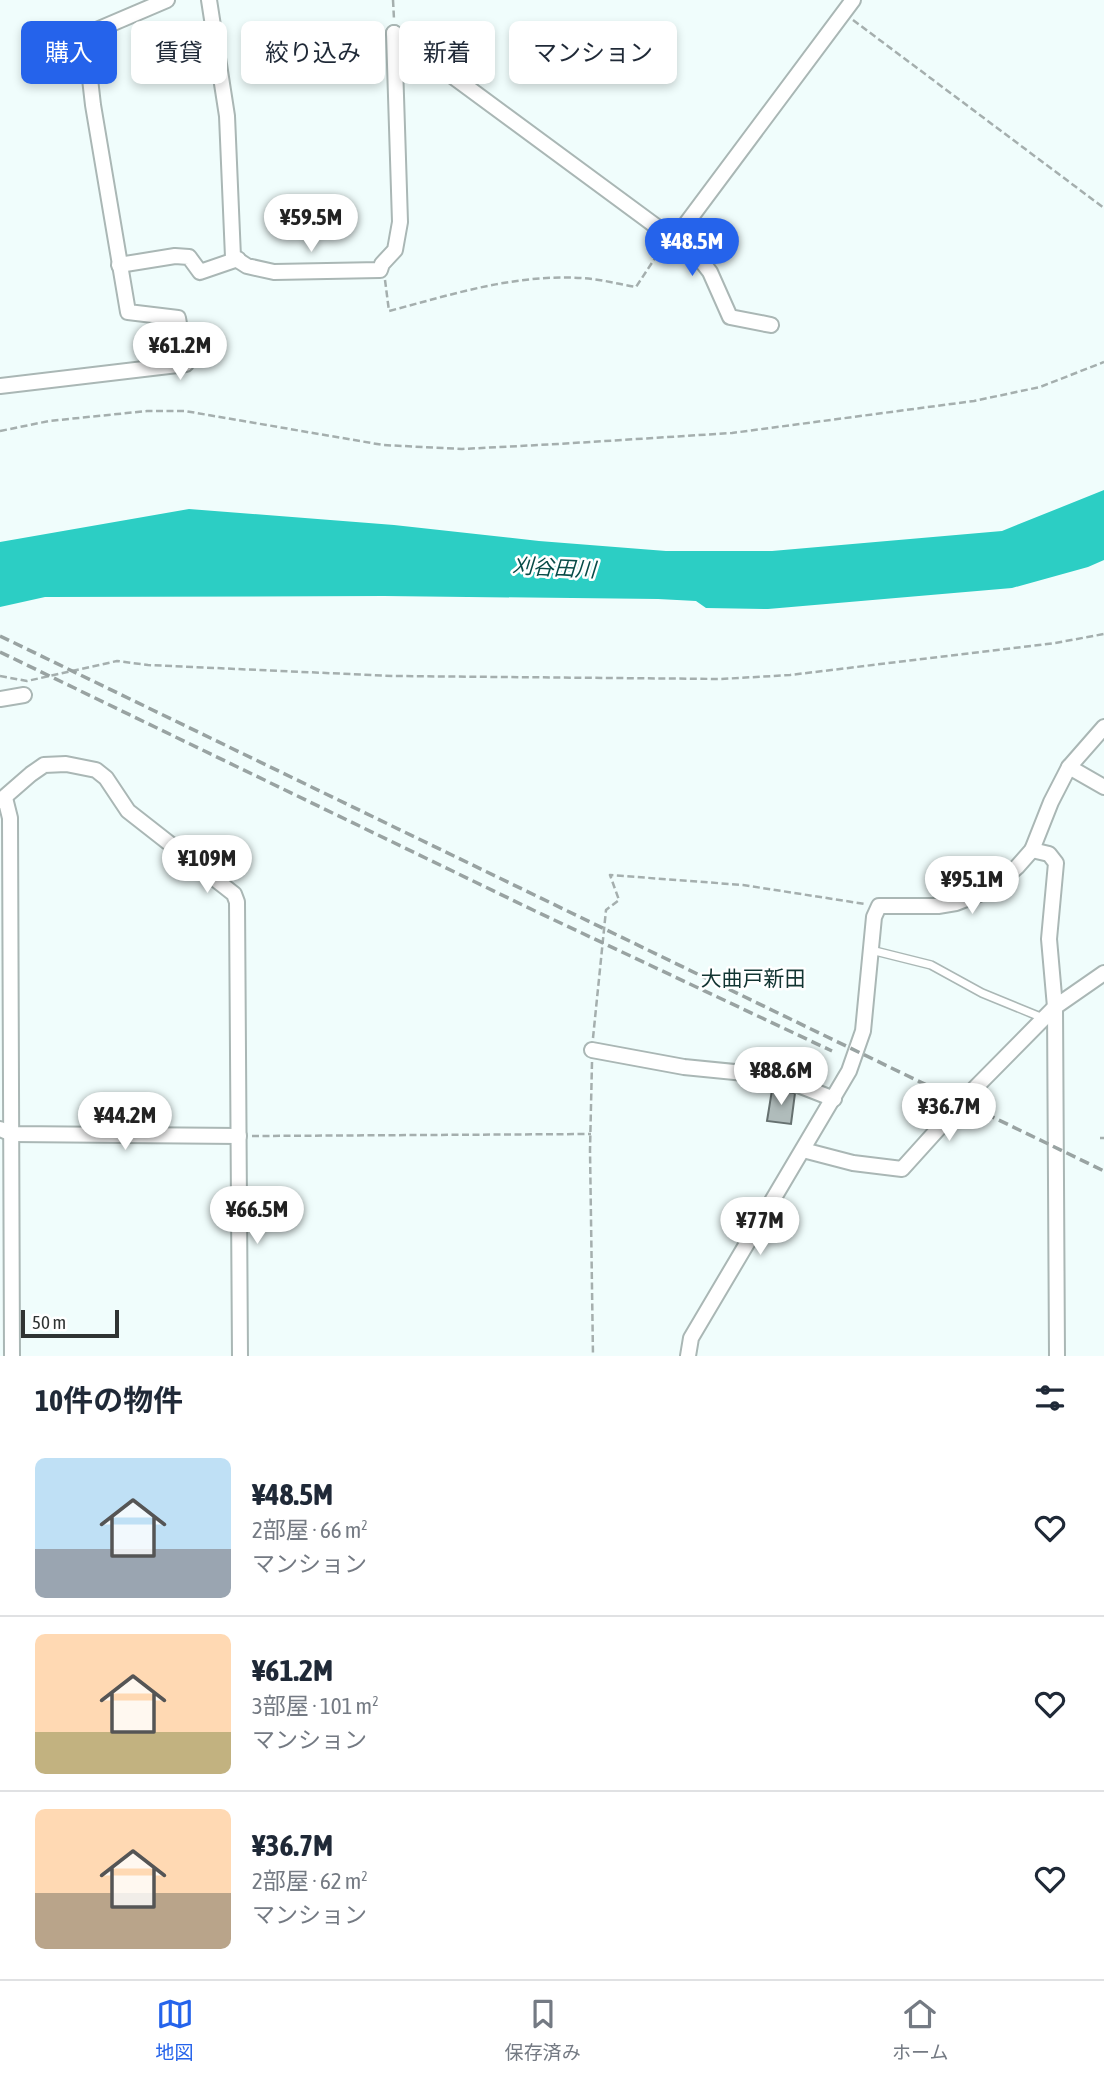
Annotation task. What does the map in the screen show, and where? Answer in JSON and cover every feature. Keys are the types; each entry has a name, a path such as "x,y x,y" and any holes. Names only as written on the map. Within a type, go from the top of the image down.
{"street":[{"path":"0,386 186,364 186,350 178,318 128,312 93,105 85,35 167,0"},
{"path":"209,0 227,117 233,257 247,266 274,272 380,270 395,250 400,222 394,33"},
{"path":"674,240 853,0"},
{"path":"394,33 699,258 710,272 730,317 771,325"},
{"path":"119,265 175,256 189,257 200,272 238,259"},
{"path":"0,699 23,695"},
{"path":"688,1356 691,1338 849,1071 863,1031 874,917 879,906 956,904 1001,881 1032,850 1051,802 1069,767 1104,727"},
{"path":"12,1356 6,1131 9,818 3,799 44,765 66,764 96,770 106,778 128,811 234,894 237,902 240,1356"},
{"path":"1069,767 1104,787"},
{"path":"1032,850 1049,855 1056,863 1049,939 1055,1007 1057,1356"},
{"path":"803,1150 853,1163 902,1169 976,1087 1055,1007 1104,973"},
{"path":"592,1050 684,1067 775,1076 834,1099"},
{"path":"6,1131 239,1136"}],"lane":[{"path":"871,950 931,965 982,993 1044,1018"}],"path":[{"path":"393,0 394,33"},
{"path":"844,13 1104,208"},
{"path":"383,263 389,311 504,281 586,278 636,288 664,243 674,240"},
{"path":"0,431 49,421 147,411 185,411 383,445 462,449 558,444 732,433 974,401 1040,387 1104,362"},
{"path":"0,676 27,681 117,662 393,676 721,679 790,675 1055,643 1104,634"},
{"path":"593,1356 592,1050 606,910 619,900 610,875 743,885 879,906"},
{"path":"239,1136 591,1134"}],"water":[{"name":"刈谷田川","path":"1104,490 1104,560 1012,588 768,609 706,608 696,601 658,599 384,596 45,597 0,607 0,542 189,509 666,551 772,551 1002,531"}],"building":[{"path":"772,1090 795,1093 791,1124 767,1121"}],"railway":[{"path":"0,636 1104,1171"},
{"path":"0,652 533,910 832,1051"}],"district":[{"name":"大曲戸新田","path":"753,978"}]}
